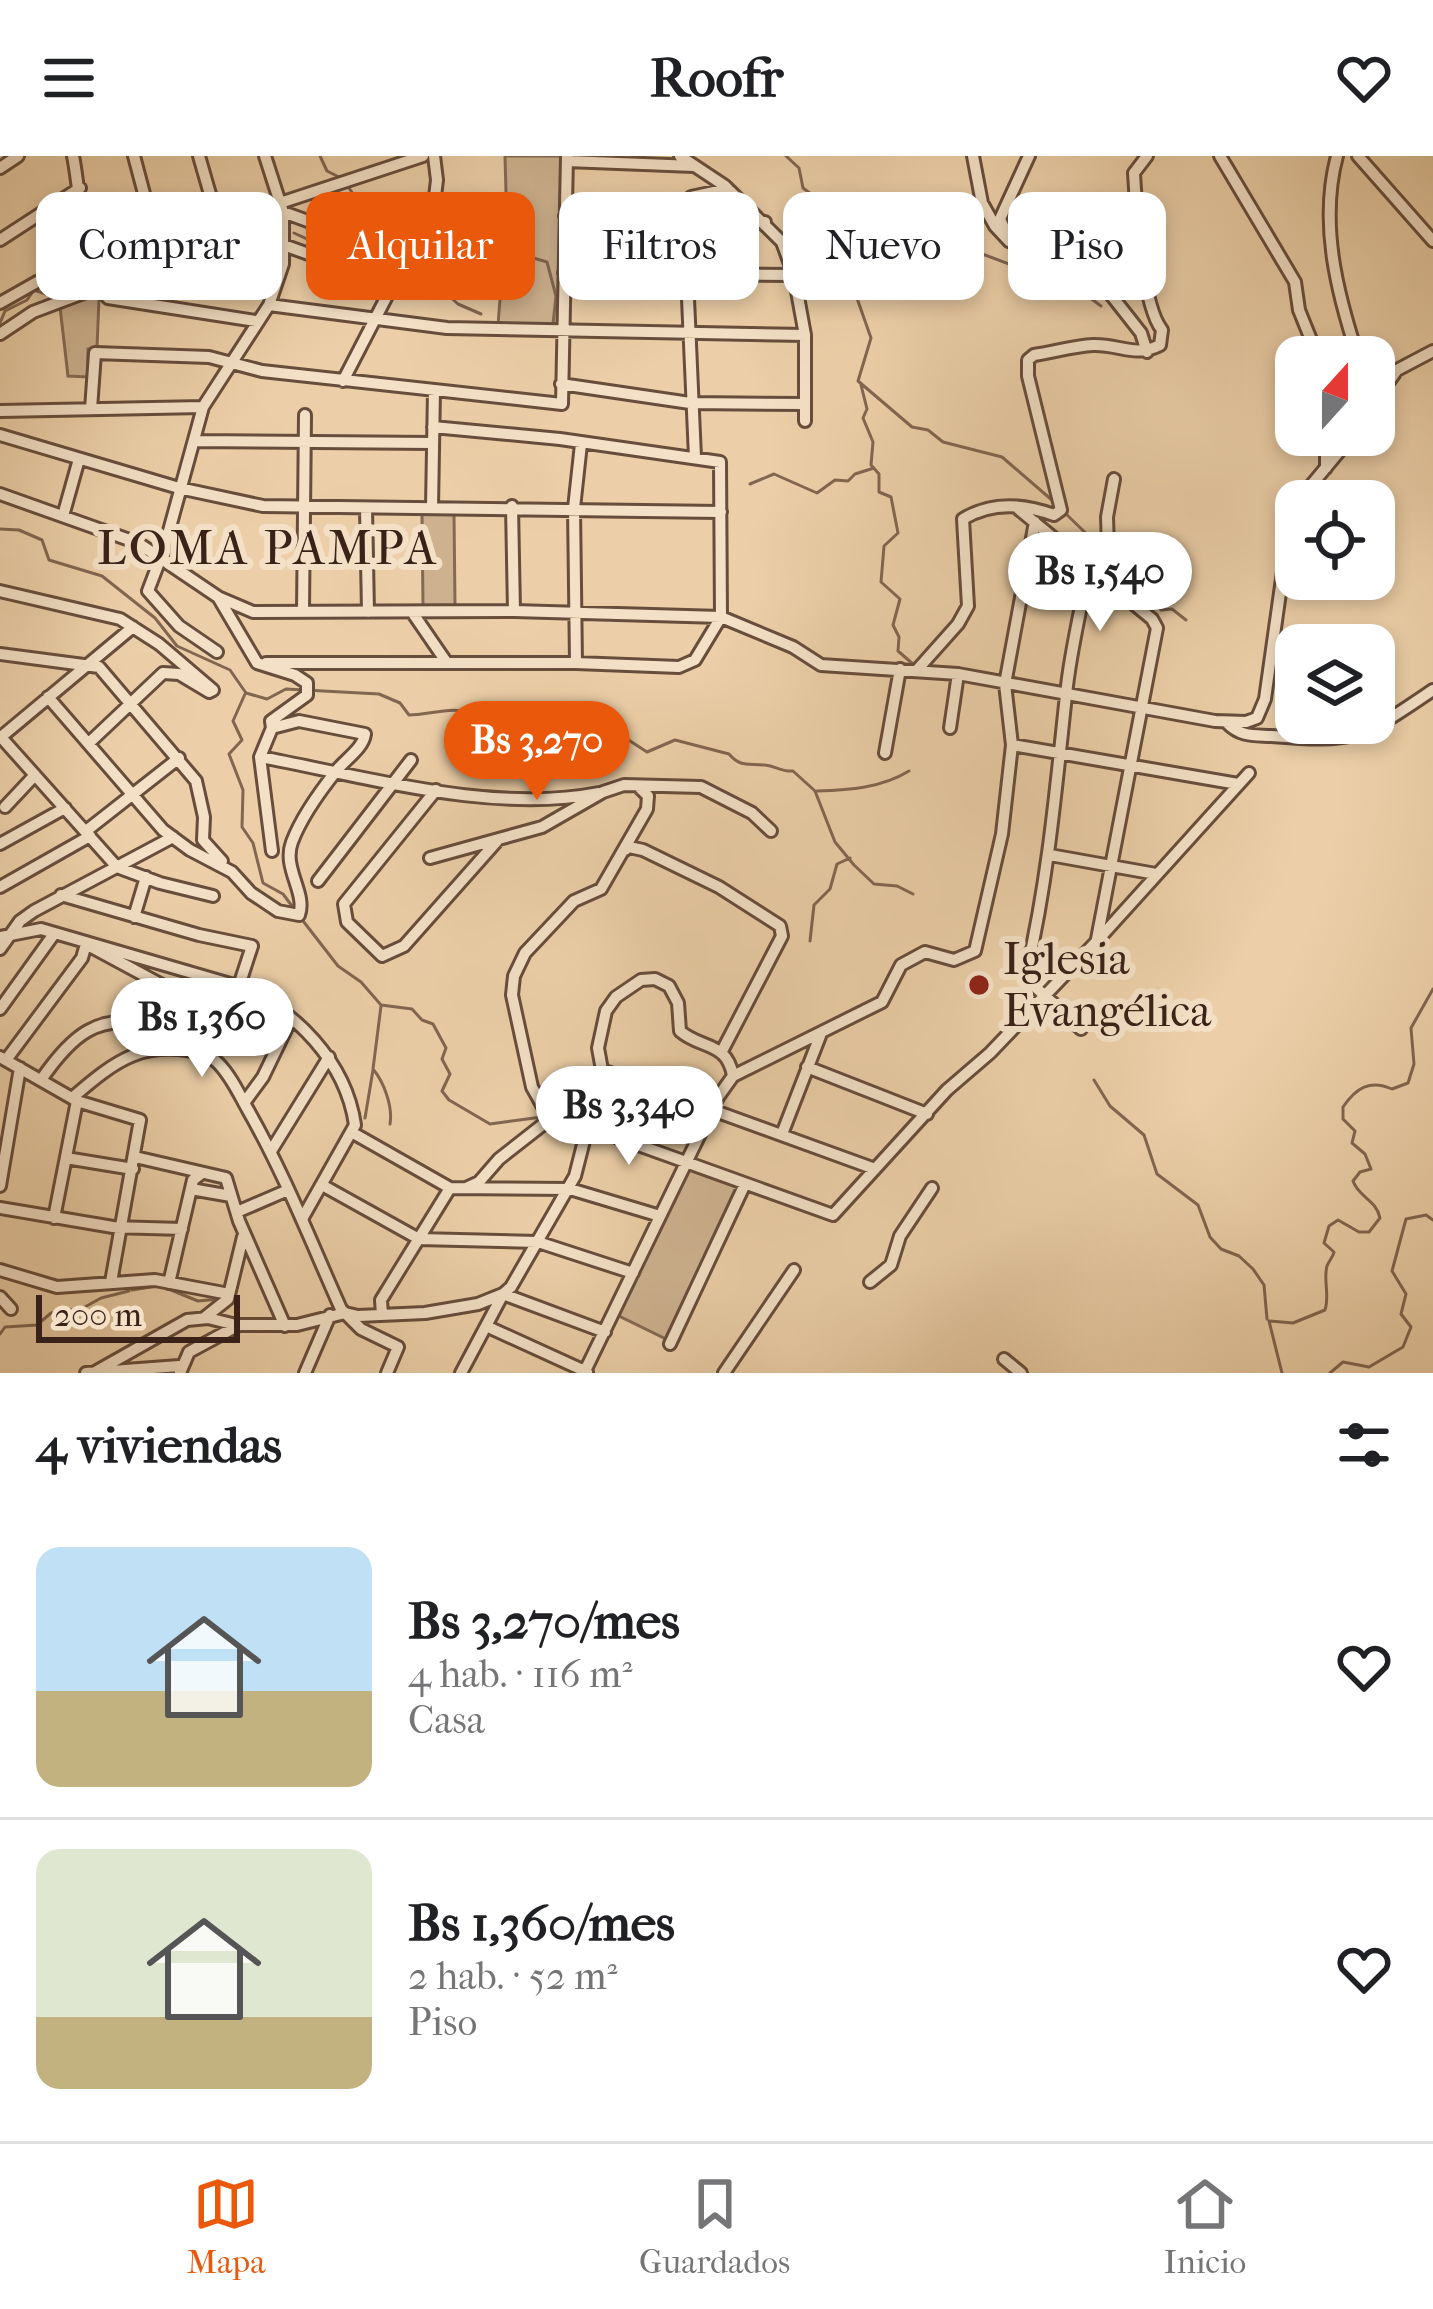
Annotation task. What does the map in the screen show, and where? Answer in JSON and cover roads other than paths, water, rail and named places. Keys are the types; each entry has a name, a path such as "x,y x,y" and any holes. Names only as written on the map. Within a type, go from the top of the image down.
{"street":[{"path":"74,156 81,192"},
{"path":"134,156 144,192"},
{"path":"199,156 209,192"},
{"path":"265,156 276,192"},
{"path":"282,207 423,156"},
{"path":"434,156 434,192"},
{"path":"680,156 728,189 783,245"},
{"path":"973,156 985,208 1008,240"},
{"path":"1012,192 1029,156"},
{"path":"917,670 968,606 964,519 1013,505 1054,514 1062,508 1028,376 1030,357 1106,345 1136,355 1160,346 1162,330 1155,321 1146,280 1136,210 1134,173 1148,156"},
{"path":"1220,156 1295,282 1310,336"},
{"path":"1337,156 1330,201 1331,250 1351,336"},
{"path":"1358,156 1433,241"},
{"path":"566,192 567,159 694,166"},
{"path":"0,240 80,188"},
{"path":"714,192 728,189"},
{"path":"1008,202 1000,219 1008,239"},
{"path":"217,652 179,626 148,591 202,407 268,305 283,264 282,219"},
{"path":"759,222 765,222"},
{"path":"284,242 306,251"},
{"path":"0,303 36,283"},
{"path":"0,334 62,300"},
{"path":"121,300 256,321"},
{"path":"343,381 384,300"},
{"path":"91,409 95,353 209,357 343,381 562,404 563,300"},
{"path":"688,300 695,458"},
{"path":"799,300 806,335 805,421"},
{"path":"1114,300 1141,333 1147,352"},
{"path":"268,305 447,328 806,335"},
{"path":"1395,371 1433,351"},
{"path":"561,383 690,403 804,404"},
{"path":"432,508 434,390"},
{"path":"0,411 202,407"},
{"path":"303,611 305,415"},
{"path":"257,663 689,664 701,652 721,617 720,461 433,428"},
{"path":"0,435 237,502 304,508 512,506 721,512"},
{"path":"194,442 433,443"},
{"path":"576,663 574,508 580,444"},
{"path":"1325,456 1325,469"},
{"path":"1316,480 1336,456"},
{"path":"63,516 79,459"},
{"path":"1053,535 1102,555 1108,548 1107,517 1114,479"},
{"path":"0,494 138,544 246,611 721,617 793,647 821,665 958,674 1226,722 1251,721 1260,712 1280,600"},
{"path":"1013,505 1155,623 1097,940"},
{"path":"512,506 514,611"},
{"path":"366,508 368,612"},
{"path":"733,1076 882,1002 902,965 925,952 954,960 975,951 1002,834 1012,745 1005,684 1035,522"},
{"path":"1081,1029 1031,983 1027,970 1050,855 1066,692 1089,567"},
{"path":"0,591 106,614 133,627 213,690 170,672 90,742"},
{"path":"218,597 257,663 295,675 309,688 307,695 271,721 260,757 272,851"},
{"path":"412,612 447,663"},
{"path":"133,627 0,736 117,867 213,896"},
{"path":"0,653 99,667 199,787 203,840 251,893 278,911 299,915 302,905 290,848 336,771 364,742 364,732 299,721 272,728"},
{"path":"70,661 77,666 74,674"},
{"path":"885,753 900,669"},
{"path":"950,728 958,674"},
{"path":"1226,722 1244,735 1342,740 1375,728 1433,690"},
{"path":"48,697 173,837 232,872"},
{"path":"1012,745 1238,784"},
{"path":"260,757 436,790 537,801 603,792"},
{"path":"0,887 88,833 179,758"},
{"path":"318,881 411,760"},
{"path":"639,787 649,802 601,889 574,901 525,953 514,976 512,995 532,1088 550,1116 829,1216 842,1208 1097,940 1249,773"},
{"path":"0,822 5,816 2,806 35,775"},
{"path":"430,858 551,823 618,786 688,785 712,790 752,813 771,831"},
{"path":"436,790 344,904 347,922 382,956 404,946 498,840"},
{"path":"0,844 65,808"},
{"path":"0,949 9,933 61,895 173,837"},
{"path":"624,851 629,847 643,850 719,887 780,926 782,936 721,1053"},
{"path":"1050,855 1156,874"},
{"path":"134,917 146,877"},
{"path":"61,895 252,946 233,1004 206,1054"},
{"path":"0,917 9,933"},
{"path":"9,933 36,928 237,986 291,1019 329,1057 355,1119 353,1133 302,1219"},
{"path":"0,1009 54,934"},
{"path":"86,944 225,1018"},
{"path":"86,944 82,958 3,1058 75,1099 140,1120 111,1282"},
{"path":"461,1373 503,1294 570,1189 602,1070 598,1048 602,1021 616,997 640,980 669,986 676,995 683,1035 709,1043 733,1069 733,1076 713,1108 586,1372 486,1326"},
{"path":"244,1103 291,1019"},
{"path":"41,1080 77,1036 118,1022 143,1025 206,1054 221,1066 271,1151 345,1312 361,1329 398,1347 387,1373"},
{"path":"782,1134 821,1034"},
{"path":"54,1218 75,1099 113,1064 135,1052 170,1049 206,1054"},
{"path":"271,1151 329,1057"},
{"path":"807,1067 928,1114"},
{"path":"0,1186 20,1068"},
{"path":"602,1070 875,1169"},
{"path":"466,1188 548,1123 550,1116"},
{"path":"353,1133 449,1188 570,1189 660,1216"},
{"path":"66,1157 226,1178 243,1242 229,1294 220,1309 166,1329 95,1372"},
{"path":"170,1282 190,1189 195,1176 206,1172"},
{"path":"670,1344 745,1184"},
{"path":"322,1185 418,1239 538,1243 633,1273"},
{"path":"382,1315 381,1300 449,1188"},
{"path":"870,1282 891,1264 900,1237 932,1188"},
{"path":"190,1189 232,1196"},
{"path":"238,1217 288,1190"},
{"path":"0,1208 121,1227 182,1229"},
{"path":"238,1217 285,1326"},
{"path":"724,1373 794,1270"},
{"path":"1,1271 57,1287 170,1282 229,1294"},
{"path":"201,1319 285,1326 345,1312 442,1311 503,1294 605,1332"},
{"path":"0,1297 11,1309"},
{"path":"305,1373 330,1315"},
{"path":"86,1373 180,1370 197,1346 239,1325"},
{"path":"1004,1359 1021,1373"}],"waterway":[{"path":"320,156 327,171 341,178"},
{"path":"786,156 799,168 803,188 811,194 839,195 841,200 827,220 857,243 852,284 871,338 858,381 912,427 928,430 943,442 1002,457 1053,501"},
{"path":"347,185 352,192"},
{"path":"294,233 306,239"},
{"path":"984,255 1028,271 1062,277 1101,306"},
{"path":"535,258 547,262 556,296 553,324"},
{"path":"0,323 5,311 36,291"},
{"path":"454,300 481,314"},
{"path":"861,385 867,409 863,418 873,442 871,465 879,474 879,492 891,497 898,533 884,546 881,582 900,599 893,625 899,637 898,651 913,664"},
{"path":"750,484 774,474 817,493 835,480 848,481 874,468"},
{"path":"1064,512 1100,547"},
{"path":"0,529 19,530 42,540 49,560 102,576 155,618 177,646 230,670 246,693 267,699 286,689 379,694 400,703 409,715 461,711 503,731 539,728 552,742 570,735 599,740 624,737 647,752 675,740 729,754 741,763 793,771 815,791 835,842 854,865 874,884 897,886 913,894"},
{"path":"1104,555 1161,610 1172,609 1186,620"},
{"path":"245,694 233,721 242,740 229,754 243,790 242,827 253,843 263,883 283,894 295,910"},
{"path":"817,791 876,785 909,771"},
{"path":"810,941 814,905 830,889 837,864 850,858"},
{"path":"300,917 338,966 361,982 381,1005 412,1009 433,1024 446,1048 442,1059 450,1074 442,1091 449,1100 490,1124 542,1117"},
{"path":"1282,1373 1269,1321 1293,1323 1325,1310 1326,1271 1334,1252 1324,1243 1329,1226 1338,1220 1359,1232 1369,1232 1380,1218 1353,1181 1360,1172 1371,1169 1365,1154 1352,1143 1355,1131 1343,1119 1343,1107 1364,1087 1392,1089 1408,1083 1414,1064 1411,1028 1433,989"},
{"path":"381,1006 373,1069 387,1095 390,1124"},
{"path":"365,1118 373,1070"},
{"path":"1094,1080 1110,1106 1144,1135 1157,1174 1198,1205 1210,1237 1221,1249 1239,1256 1253,1269 1264,1285 1267,1319"},
{"path":"1330,1373 1343,1362 1369,1367 1403,1347 1411,1327 1401,1314 1406,1294 1392,1271 1406,1219 1426,1215 1433,1220"},
{"path":"132,1290 157,1286"},
{"path":"166,1288 198,1301 219,1299"},
{"path":"0,1334 5,1327 37,1325 51,1313 83,1308 129,1291"}],"place":[{"name":"Iglesia Evangélica","path":"979,985"}],"district":[{"name":"LOMA PAMPA","path":"268,548"}]}
